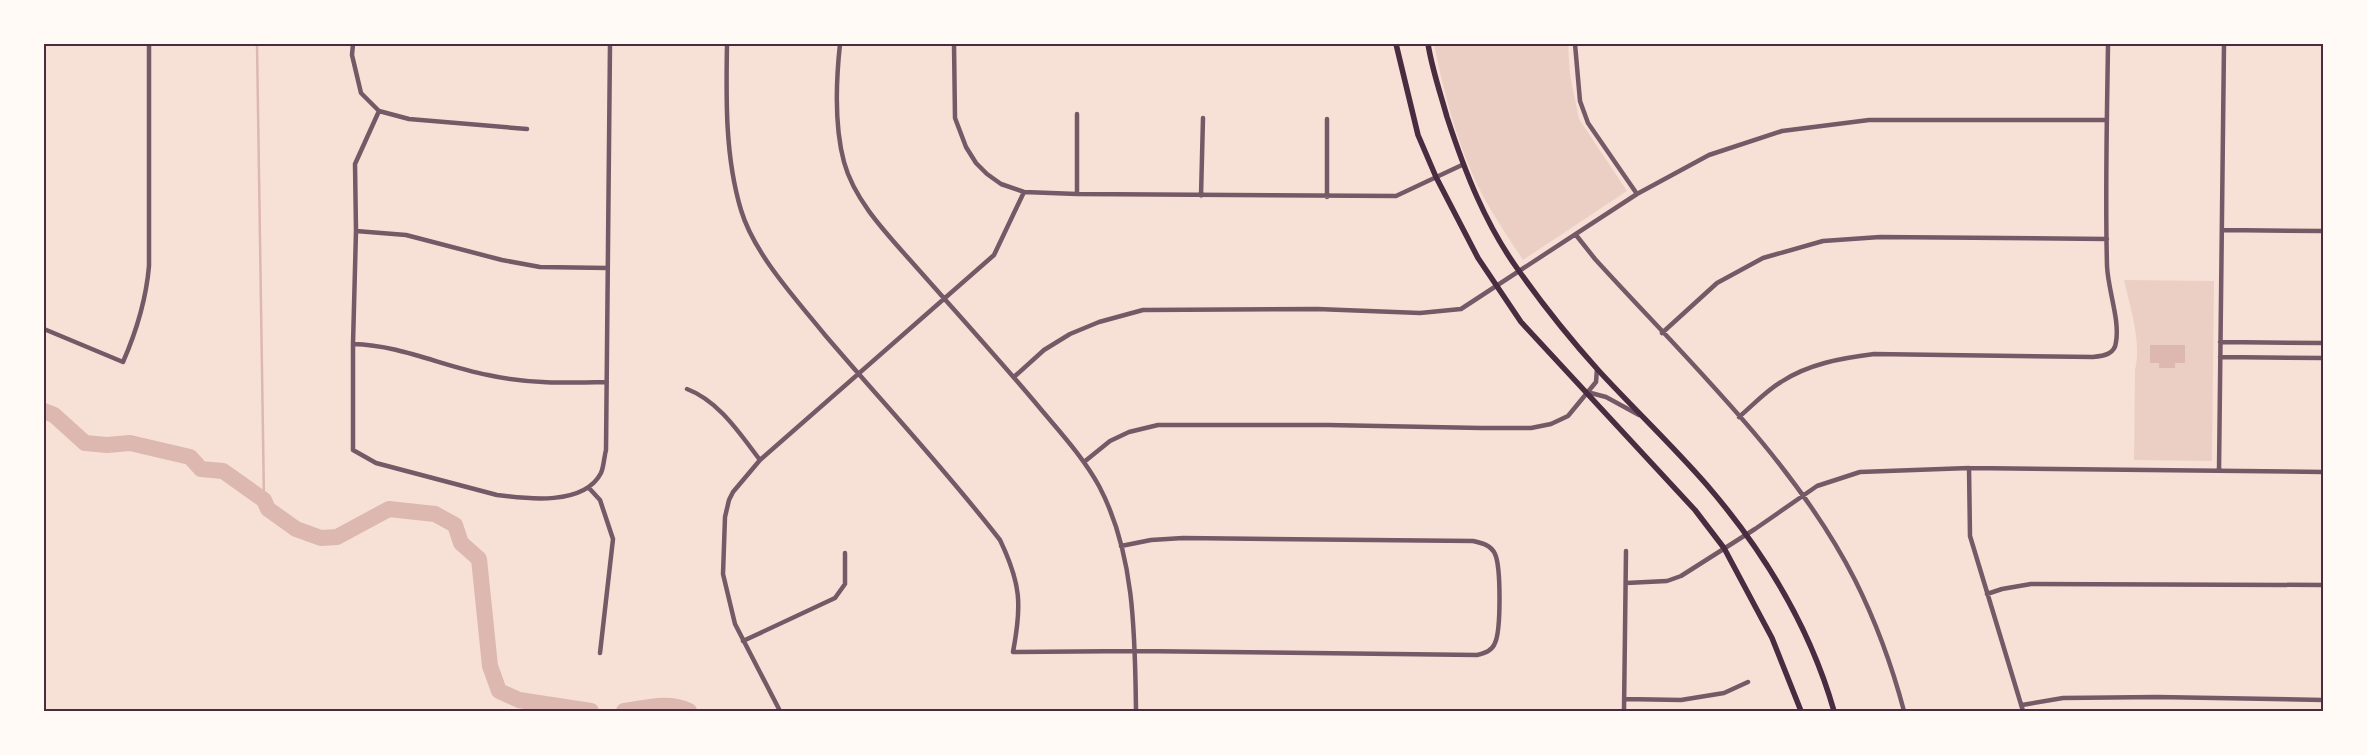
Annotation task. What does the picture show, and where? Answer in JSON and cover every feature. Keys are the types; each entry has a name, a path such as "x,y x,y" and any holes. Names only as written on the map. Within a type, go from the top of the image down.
{"main road":[{"path":"1396,44 1418,135 1436,177 1478,258 1521,322 1695,510 1724,548 1772,638 1801,711"},
{"path":"1428,44 1431,64 1462,165 1481,209 1519,272 1597,369 1706,484 1746,535 1796,615 1825,681 1834,711"}],"street":[{"path":"44,329 123,362 139,323 148,276 149,44"},
{"path":"353,44 352,55 361,93 379,112 410,119 526,129"},
{"path":"379,112 355,164 353,450 376,463 497,495 516,498 569,496 589,488 601,472 606,450 610,44"},
{"path":"727,44 730,154 741,210 749,231 762,254 808,314 1000,540 1016,583 1020,615 1013,652 1135,651 1477,655 1486,653 1496,642 1499,627 1499,602 1495,553 1486,544 1473,541 1183,538 1151,540 1121,546"},
{"path":"840,44 838,62 840,135 844,162 852,183 888,235 1014,377 1084,462 1100,488 1121,546 1129,587 1135,651 1136,711"},
{"path":"954,44 955,118 966,147 976,163 987,174 1001,184 1024,192 1201,196 1396,196 1462,165"},
{"path":"1575,44 1580,101 1588,123 1600,144 1636,194"},
{"path":"1739,417 1781,382 1806,370 1848,357 1874,354 2093,357 2104,356 2115,348 2117,332 2108,280 2107,239 2108,44"},
{"path":"2219,470 2224,44"},
{"path":"1077,114 1077,194"},
{"path":"1201,196 1203,118"},
{"path":"1327,120 1327,197"},
{"path":"1014,377 1044,350 1070,334 1122,314 1143,310 1317,309 1420,313 1461,309 1636,194 1709,155 1782,131 1869,120 2107,120"},
{"path":"780,711 735,624 723,574 725,517 732,492 760,460 994,255 1024,192"},
{"path":"2222,230 2323,231"},
{"path":"356,232 406,235 502,260 540,267 608,268"},
{"path":"1576,235 1595,259 1739,417 1803,495 1854,578 1875,622 1892,668 1904,711"},
{"path":"1662,333 1717,283 1763,258 1823,240 1880,237 2107,239"},
{"path":"2220,342 2323,343"},
{"path":"353,344 396,349 486,375 514,381 544,383 607,382"},
{"path":"2220,357 2323,358"},
{"path":"1084,462 1110,441 1129,432 1158,425 1531,428 1550,424 1568,416 1596,382 1597,369"},
{"path":"688,389 700,394 732,424 760,460"},
{"path":"1587,392 1606,396 1642,417"},
{"path":"1969,468 1970,536 2023,711"},
{"path":"1626,583 1659,582 1681,576 1746,535 1816,486 1860,472 1969,468 2323,472"},
{"path":"589,488 600,500 613,539 600,653"},
{"path":"1624,711 1626,551"},
{"path":"743,641 836,598 846,584 845,553"},
{"path":"1987,594 2002,589 2031,584 2323,586"},
{"path":"1624,699 1681,700 1724,693 1748,682"},
{"path":"2022,705 2063,698 2157,697 2323,700"}],"shaded area":[{"path":"1434,44 1568,44 1570,75 1579,119 1627,191 1523,260 1488,205 1469,167 1443,85"},
{"path":"2124,280 2214,281 2212,461 2134,460 2137,348"},
{"path":"2150,345 2185,345 2185,363 2175,363 2175,368 2159,368 2159,363 2150,363"}],"waterway":[{"path":"257,44 264,500"},
{"path":"44,411 54,415 85,443 107,445 130,443 190,457 201,469 223,471 264,500 268,509 296,529 321,538 337,537 389,509 435,514 455,525 461,543 479,559 490,666 499,691 519,700 591,711"},
{"path":"624,711 665,706 673,706 689,711"}]}
